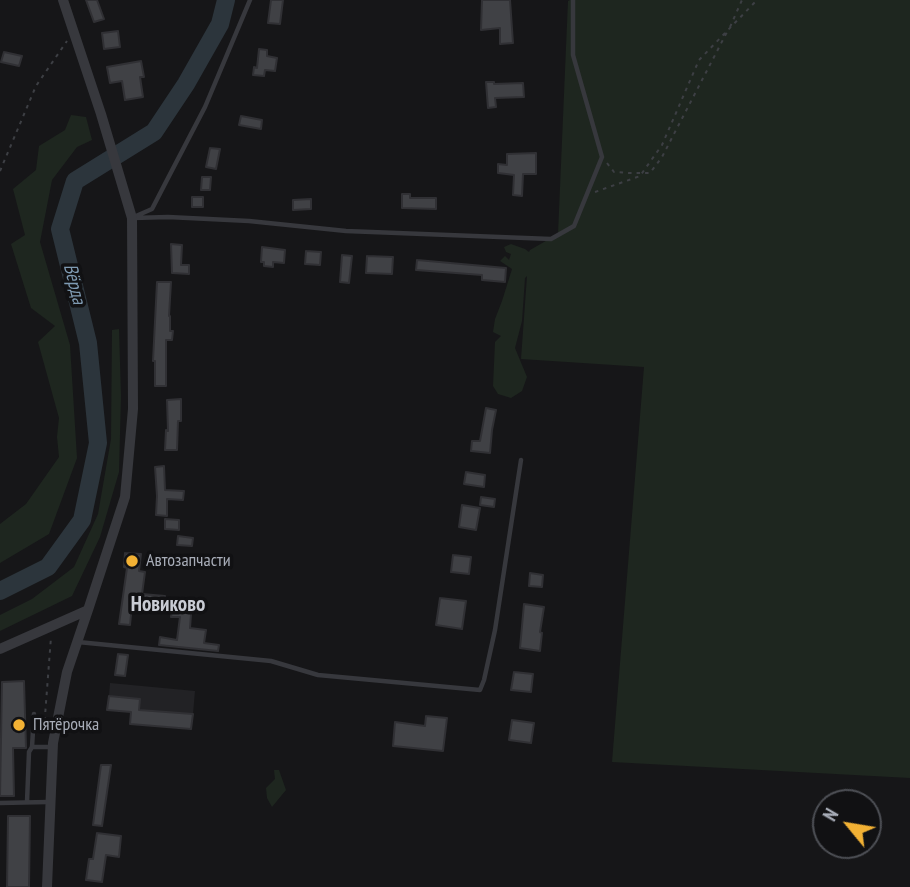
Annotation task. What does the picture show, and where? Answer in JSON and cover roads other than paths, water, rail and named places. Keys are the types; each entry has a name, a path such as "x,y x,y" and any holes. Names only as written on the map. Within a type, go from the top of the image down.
{"street":[{"path":"47,887 53,747 67,672 125,497 133,410 132,218 63,0"},
{"path":"0,649 88,610"}],"lane":[{"path":"132,218 152,208 205,107 250,0"},
{"path":"132,218 168,216 346,231 551,239 575,226 602,157 573,55 573,0"},
{"path":"77,642 271,661 317,675 480,690 495,631 521,460"},
{"path":"27,802 34,714"},
{"path":"32,747 53,747"},
{"path":"0,803 51,802"}],"waterway":[{"name":"Вёрда","path":"0,591 48,567 82,520 98,443 88,343 60,229 75,181 154,132 186,84 220,24 226,0"}],"place":[{"name":"Автозапчасти","path":"132,561"},
{"name":"Пятёрочка","path":"19,725"}],"district":[{"name":"Новиково","path":"168,605"}]}
